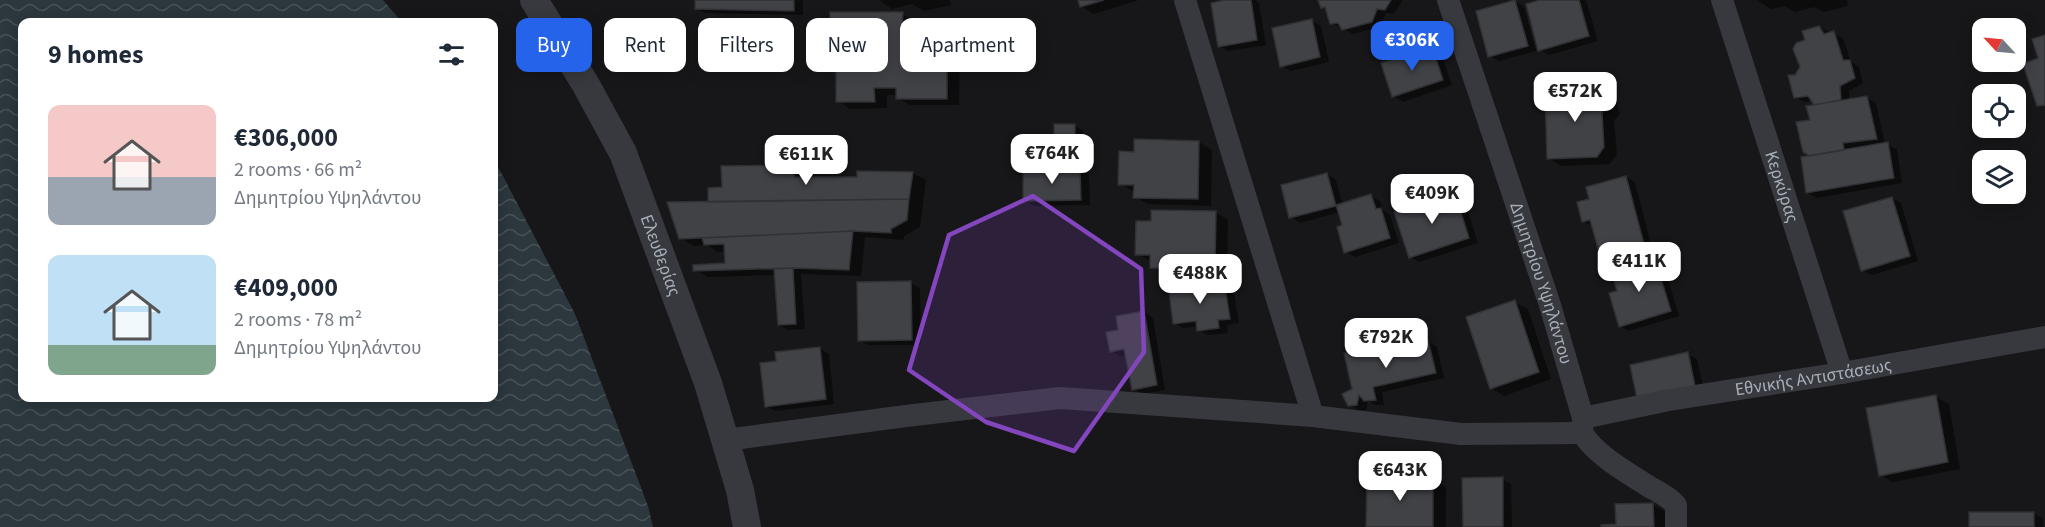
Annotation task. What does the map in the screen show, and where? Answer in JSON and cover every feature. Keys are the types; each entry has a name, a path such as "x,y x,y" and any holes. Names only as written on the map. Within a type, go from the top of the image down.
{"street":[{"name":"Ελευθερίας","path":"534,0 586,85 623,153 708,383 726,440 747,527"},
{"path":"1185,0 1313,416"},
{"name":"Δημητρίου Υψηλάντου","path":"1448,0 1550,305 1583,426 1596,450 1669,498 1676,505 1677,527"},
{"name":"Κερκύρας","path":"1722,0 1842,373"},
{"name":"Εθνικής Αντιστάσεως","path":"726,440 1060,398 1313,416 1461,434 1583,426 1669,400 1842,373 2045,337"}],"highlighted area":[{"path":"1033,196 1141,269 1144,352 1074,451 986,422 909,370 949,235"}],"water":[{"path":"0,0 383,0 399,18 18,18 18,402 498,402 498,167 575,314 648,506 653,527 0,527"}],"building":[{"path":"695,0 794,0 794,11 695,9"},
{"path":"1078,0 1104,0 1080,7"},
{"path":"1225,0 1251,0 1257,40 1218,47 1211,3"},
{"path":"1318,0 1391,0 1385,10 1377,9 1372,22 1342,30 1338,23 1330,24 1325,7 1321,8"},
{"path":"1515,0 1528,46 1488,57 1476,11"},
{"path":"1540,0 1579,0 1589,36 1538,51 1526,4"},
{"path":"830,12 903,12 903,18 900,18 900,72 947,72 947,99 896,99 896,88 874,88 875,102 836,102 836,72 888,72 888,18 830,18"},
{"path":"1312,19 1320,57 1280,67 1272,28"},
{"path":"1819,26 1824,34 1834,31 1843,60 1850,60 1855,78 1840,86 1841,100 1814,105 1808,96 1794,98 1788,75 1795,75 1800,67 1793,49 1796,43 1805,40 1802,31"},
{"path":"2045,35 2045,105 2037,106 2026,72 2026,63 2038,58 2032,39"},
{"path":"1432,46 1443,80 1392,97 1381,63"},
{"path":"1599,84 1608,106 1602,113 1604,147 1597,157 1547,159 1545,93"},
{"path":"1867,96 1877,139 1843,143 1844,150 1810,156 1803,152 1796,122 1810,120 1806,106"},
{"path":"1054,124 1075,124 1075,168 1013,169 1013,149 1054,148"},
{"path":"1134,139 1199,141 1198,199 1133,198 1134,185 1118,185 1119,151 1134,152"},
{"path":"1888,142 1894,178 1806,193 1801,157"},
{"path":"790,165 795,177 857,177 857,171 913,172 909,199 708,202 708,188 722,187 721,166"},
{"path":"1023,169 1080,169 1081,200 1023,201"},
{"path":"1327,173 1336,206 1289,218 1281,185"},
{"path":"1626,176 1645,248 1601,259 1590,220 1582,222 1577,202 1589,199 1586,187"},
{"path":"1455,193 1469,238 1409,258 1394,212"},
{"path":"1371,194 1376,209 1381,208 1390,238 1344,253 1337,227 1342,225 1336,205"},
{"path":"1892,197 1910,256 1861,271 1843,211"},
{"path":"909,199 907,220 891,229 891,233 853,231 679,239 667,202"},
{"path":"1151,210 1216,211 1215,269 1150,268 1150,255 1135,255 1136,221 1151,221"},
{"path":"853,231 849,270 793,268 693,271 693,265 725,263 724,244 704,245 702,238"},
{"path":"1655,259 1671,311 1619,327 1609,293 1617,291 1611,272"},
{"path":"793,268 796,324 778,325 774,269"},
{"path":"1213,279 1213,288 1225,286 1230,319 1218,320 1219,328 1197,331 1196,321 1173,324 1169,292 1191,289 1189,282"},
{"path":"911,281 912,340 858,341 857,282"},
{"path":"1515,300 1539,372 1490,389 1466,317"},
{"path":"1144,311 1157,385 1132,390 1124,349 1110,352 1106,332 1118,330 1116,316"},
{"path":"1428,340 1436,373 1373,387 1376,400 1364,401 1359,395 1357,405 1348,406 1342,394 1352,389 1344,353 1374,348 1375,353"},
{"path":"820,347 826,399 765,407 760,363 776,361 775,352"},
{"path":"1688,352 1695,386 1637,399 1630,365"},
{"path":"1936,395 1948,462 1879,476 1866,408"},
{"path":"1367,477 1433,478 1433,527 1366,527"},
{"path":"1503,477 1503,527 1463,527 1462,478"},
{"path":"1653,503 1654,527 1601,527 1601,525 1616,524 1615,504"},
{"path":"1969,512 2034,512 2034,527 1969,527"}]}
